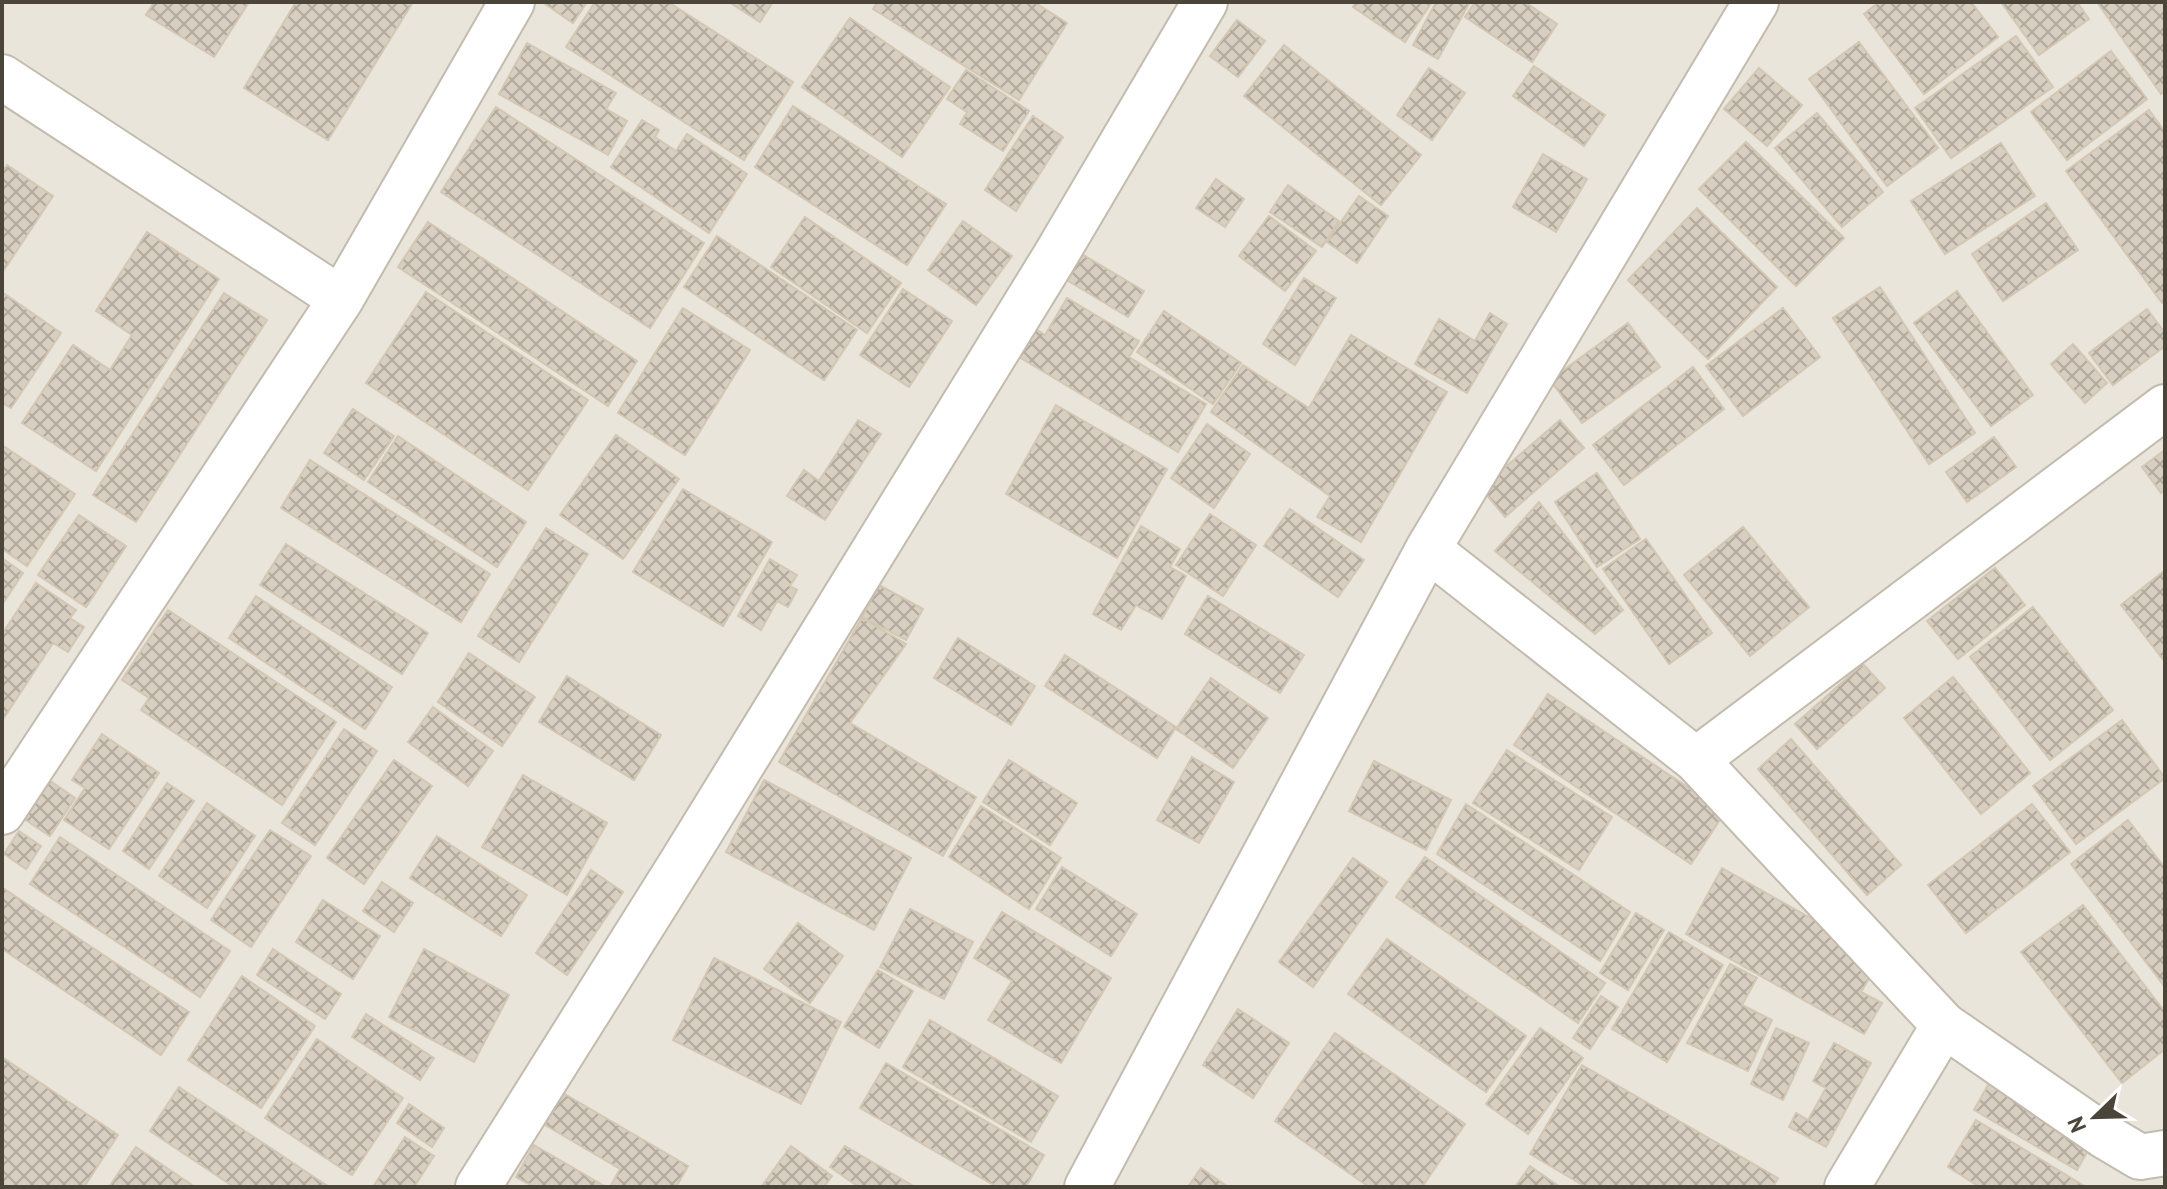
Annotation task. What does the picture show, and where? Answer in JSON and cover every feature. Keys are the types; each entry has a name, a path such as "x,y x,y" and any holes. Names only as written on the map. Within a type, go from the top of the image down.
{"street":[{"path":"6,798 341,299 512,2"},
{"path":"478,1187 1046,272 1205,2"},
{"path":"1087,1187 1428,549 1756,2"},
{"path":"2,77 341,299"},
{"path":"1696,760 2165,407"},
{"path":"1428,549 1696,760 1944,1025 2103,1135 2140,1157 2165,1153"},
{"path":"1847,1187 1944,1025"}],"shaded area":[{"path":"2,2 2165,2 2165,1187 2,1187"}],"building":[{"path":"154,2 249,2 214,57 146,15"},
{"path":"296,2 413,2 328,140 244,88"},
{"path":"546,2 587,2 573,23"},
{"path":"595,2 668,2 793,82 744,160 566,47"},
{"path":"729,2 773,2 760,22"},
{"path":"877,2 1034,2 1067,23 1019,100 873,9"},
{"path":"1356,2 1432,2 1405,42 1353,7"},
{"path":"1436,2 1470,2 1438,59 1413,45"},
{"path":"1475,2 1525,2 1557,24 1532,62 1465,17"},
{"path":"1879,2 1971,2 1998,37 1924,94 1864,14"},
{"path":"2001,2 2077,2 2089,19 2039,55"},
{"path":"2097,2 2165,2 2165,92 2161,94"},
{"path":"850,18 950,87 902,157 802,87"},
{"path":"1237,20 1265,41 1238,77 1210,56"},
{"path":"2016,36 2053,87 1951,158 1915,108"},
{"path":"1859,42 1938,148 1887,186 1809,79"},
{"path":"527,43 616,93 606,109 627,121 608,155 499,94"},
{"path":"1284,45 1421,155 1381,205 1244,96"},
{"path":"2111,51 2147,99 2067,160 2031,112"},
{"path":"1534,66 1605,115 1584,146 1513,96"},
{"path":"1429,68 1465,93 1432,140 1397,115"},
{"path":"1759,68 1802,105 1767,146 1724,109"},
{"path":"966,70 1029,111 1003,151 960,124 967,112 947,99"},
{"path":"793,106 946,204 907,265 755,167"},
{"path":"496,107 704,243 650,328 441,192"},
{"path":"2149,110 2165,132 2165,301 2162,303 2066,171"},
{"path":"1817,113 1883,192 1842,227 1775,148"},
{"path":"1033,116 1063,137 1016,211 985,190"},
{"path":"642,120 659,130 655,137 676,151 687,134 747,174 709,233 611,167"},
{"path":"1746,142 1844,238 1796,286 1699,189"},
{"path":"2001,143 2035,196 1945,254 1911,201"},
{"path":"1543,154 1587,179 1556,232 1513,207"},
{"path":"7,165 53,196 2,273 2,172"},
{"path":"1216,179 1244,199 1225,227 1196,208"},
{"path":"1288,185 1339,221 1322,247 1270,212"},
{"path":"1359,196 1388,216 1357,263 1327,242"},
{"path":"2046,203 2078,250 2003,301 1972,254"},
{"path":"1697,208 1777,287 1708,359 1628,280"},
{"path":"1269,216 1316,251 1285,291 1239,256"},
{"path":"805,217 901,283 867,333 771,267"},
{"path":"963,221 1012,256 976,305 928,270"},
{"path":"428,222 637,361 608,406 398,267"},
{"path":"147,232 219,279 96,471 22,423 73,345 110,370 132,335 96,311"},
{"path":"717,236 857,330 824,380 684,287"},
{"path":"1080,253 1144,291 1128,317 1065,279"},
{"path":"1304,278 1336,298 1295,365 1263,344"},
{"path":"1880,287 1975,433 1929,464 1833,318"},
{"path":"903,289 952,321 909,387 860,355"},
{"path":"1957,291 2033,395 1991,426 1914,323"},
{"path":"2,292 61,333 11,408 2,403"},
{"path":"426,292 588,400 528,490 366,383"},
{"path":"224,293 267,320 136,522 93,495"},
{"path":"1067,298 1139,341 1129,357 1206,404 1178,452 1019,357 1036,329 1045,335"},
{"path":"683,308 750,350 685,455 618,413"},
{"path":"1783,308 1820,357 1743,416 1706,366"},
{"path":"2147,309 2165,333 2165,346 2113,385 2089,353"},
{"path":"1164,311 1241,363 1213,404 1137,352"},
{"path":"1490,313 1507,324 1467,393 1415,364 1439,319 1475,341"},
{"path":"1628,323 1660,367 1582,423 1550,380"},
{"path":"1351,335 1447,392 1361,542 1317,517 1330,496 1211,412 1243,365 1309,408"},
{"path":"2073,344 2107,383 2085,403 2051,364"},
{"path":"1693,367 1724,409 1624,485 1593,445"},
{"path":"1056,405 1167,469 1117,558 1006,494"},
{"path":"353,409 394,436 364,480 324,453"},
{"path":"858,420 881,434 825,520 787,496 804,470 819,481"},
{"path":"1560,420 1584,448 1505,517 1481,488"},
{"path":"1207,424 1250,454 1214,508 1171,478"},
{"path":"616,435 679,479 623,559 560,515"},
{"path":"398,436 526,522 497,567 368,482"},
{"path":"1994,437 2016,467 1967,502 1946,472"},
{"path":"2,445 75,494 27,566 2,549"},
{"path":"2165,450 2165,490 2161,493 2142,467"},
{"path":"310,460 490,574 461,622 281,508"},
{"path":"1597,473 1640,539 1597,567 1555,502"},
{"path":"683,489 772,542 723,626 633,572"},
{"path":"1539,502 1623,610 1595,634 1495,551"},
{"path":"1290,509 1364,560 1338,597 1264,546"},
{"path":"1210,514 1256,545 1223,596 1176,565"},
{"path":"79,515 126,546 86,607 38,575"},
{"path":"1141,526 1180,549 1170,567 1186,576 1162,619 1136,605 1121,630 1093,614"},
{"path":"1743,527 1809,607 1750,656 1684,575"},
{"path":"546,528 588,554 519,662 478,636"},
{"path":"1646,539 1712,633 1669,664 1603,569"},
{"path":"286,544 428,633 402,674 260,585"},
{"path":"2,558 23,573 2,605"},
{"path":"770,559 797,575 790,586 797,590 788,607 777,601 761,630 738,616"},
{"path":"1995,568 2025,605 1958,659 1927,621"},
{"path":"2165,571 2165,662 2121,605"},
{"path":"36,583 76,610 70,618 84,627 68,652 53,643 2,721 2,634"},
{"path":"879,585 923,609 906,640 862,617"},
{"path":"256,596 392,687 365,729 229,638"},
{"path":"1208,596 1304,655 1280,693 1185,634"},
{"path":"2033,607 2113,710 2050,760 1970,657"},
{"path":"168,610 336,722 282,805 141,710 149,698 122,680"},
{"path":"862,618 906,644 850,723 976,797 943,856 779,762"},
{"path":"958,638 1035,686 1011,725 934,678"},
{"path":"469,653 535,697 502,746 438,702"},
{"path":"1065,655 1176,727 1157,758 1045,686"},
{"path":"1863,664 1885,688 1817,749 1795,724"},
{"path":"567,676 661,735 634,780 539,722"},
{"path":"1953,677 2030,773 1981,814 1904,718"},
{"path":"1211,678 1268,718 1233,768 1176,729"},
{"path":"1548,694 1725,812 1691,864 1514,745"},
{"path":"433,707 493,751 468,786 408,742"},
{"path":"2122,720 2165,778 2076,844 2033,786"},
{"path":"344,729 377,751 315,845 282,823"},
{"path":"102,734 159,773 109,849 64,820 85,788 72,780"},
{"path":"1791,739 1901,865 1867,895 1758,769"},
{"path":"1507,750 1612,817 1579,870 1473,803"},
{"path":"1192,757 1234,782 1199,843 1157,820"},
{"path":"394,760 432,786 364,884 327,858"},
{"path":"1009,760 1077,803 1050,845 983,802"},
{"path":"1374,761 1451,800 1426,850 1349,811"},
{"path":"523,775 607,823 567,895 482,847"},
{"path":"49,780 75,798 50,836 24,819"},
{"path":"764,780 911,858 874,930 726,852"},
{"path":"167,783 194,801 149,869 123,851"},
{"path":"207,803 255,836 207,908 159,876"},
{"path":"1466,804 1630,912 1600,961 1437,854"},
{"path":"2032,804 2070,852 1966,933 1928,885"},
{"path":"981,806 1061,858 1029,909 949,857"},
{"path":"2128,820 2165,868 2165,987 2071,864"},
{"path":"270,830 311,856 251,947 211,920"},
{"path":"19,831 41,846 26,869 4,854"},
{"path":"437,836 527,895 501,936 410,878"},
{"path":"60,837 230,951 200,997 30,884"},
{"path":"1425,857 1605,983 1578,1023 1396,897"},
{"path":"1353,858 1387,882 1313,987 1279,962"},
{"path":"1062,867 1137,914 1111,956 1036,909"},
{"path":"1722,868 1881,958 1861,992 1882,1003 1864,1034 1686,934"},
{"path":"591,870 623,892 567,975 536,953"},
{"path":"382,882 413,903 394,932 363,911"},
{"path":"3,888 189,1012 161,1055 2,949"},
{"path":"323,900 380,936 353,979 296,942"},
{"path":"2083,905 2165,1012 2165,1049 2122,1083 2021,952"},
{"path":"910,909 973,942 944,999 880,967"},
{"path":"1002,912 1111,978 1061,1063 988,1020 1012,981 974,958"},
{"path":"1636,913 1664,930 1628,990 1600,973"},
{"path":"798,923 843,956 810,1003 764,969"},
{"path":"1669,932 1723,965 1667,1062 1612,1029"},
{"path":"1387,939 1526,1036 1486,1092 1348,994"},
{"path":"273,949 341,994 325,1019 257,975"},
{"path":"424,949 509,995 474,1062 389,1017"},
{"path":"714,958 841,1022 801,1104 673,1040"},
{"path":"1730,964 1757,978 1742,1005 1772,1020 1748,1071 1687,1043"},
{"path":"878,970 913,991 879,1048 844,1027"},
{"path":"242,976 315,1026 261,1108 188,1060"},
{"path":"1601,996 1618,1007 1590,1049 1573,1038"},
{"path":"1238,1009 1289,1043 1253,1098 1203,1065"},
{"path":"366,1014 434,1058 420,1080 352,1037"},
{"path":"930,1020 1058,1096 1031,1142 903,1067"},
{"path":"1540,1028 1583,1058 1528,1134 1486,1104"},
{"path":"1776,1028 1809,1043 1783,1100 1751,1084"},
{"path":"1335,1033 1465,1124 1422,1187 1369,1187 1275,1121"},
{"path":"317,1039 403,1098 352,1175 265,1118"},
{"path":"1834,1043 1871,1063 1826,1147 1789,1127 1796,1113 1808,1120 1826,1088 1813,1081"},
{"path":"2,1057 118,1135 84,1187 10,1187 2,1182"},
{"path":"886,1063 1044,1155 1026,1187 997,1187 860,1108"},
{"path":"1582,1065 1778,1178 1773,1187 1586,1187 1530,1154"},
{"path":"1993,1076 2096,1136 2077,1170 1974,1110"},
{"path":"179,1087 329,1187 234,1187 150,1131"},
{"path":"563,1093 688,1166 676,1187 610,1187 620,1169 545,1125"},
{"path":"409,1104 444,1128 432,1147 397,1123"},
{"path":"1976,1120 2086,1187 1980,1187 1948,1167"},
{"path":"405,1137 434,1156 414,1187 373,1187"},
{"path":"534,1145 606,1187 534,1187 516,1177"},
{"path":"791,1146 832,1176 824,1187 762,1186"},
{"path":"845,1146 915,1187 859,1187 830,1167"},
{"path":"136,1147 195,1187 109,1187"},
{"path":"1530,1166 1560,1187 1515,1187"},
{"path":"1201,1168 1228,1187 1188,1187"}]}
